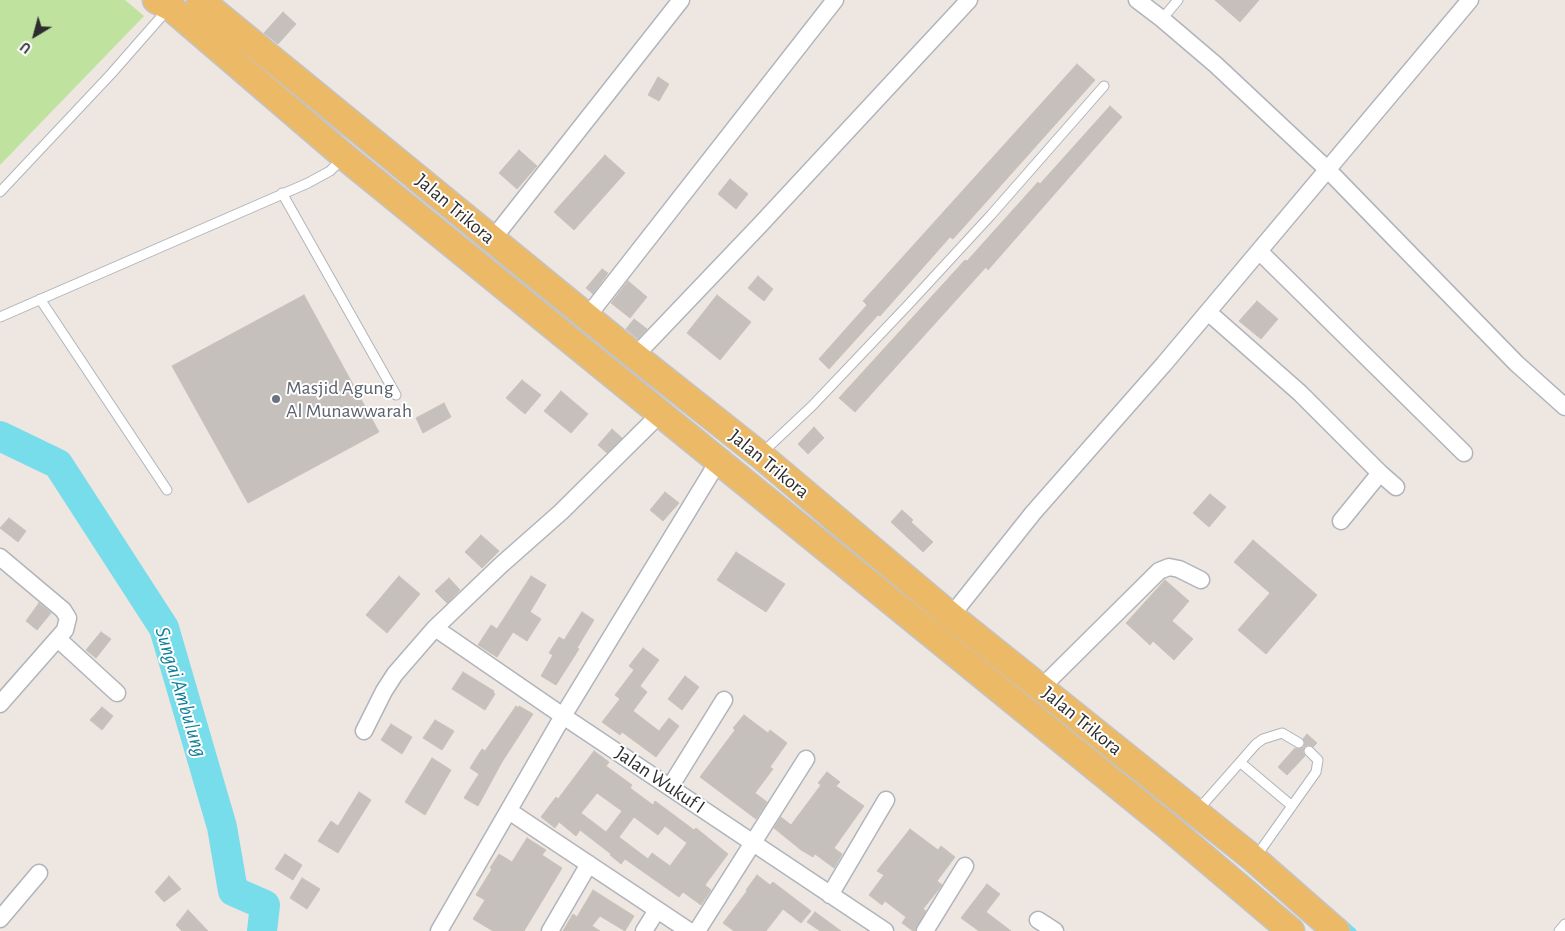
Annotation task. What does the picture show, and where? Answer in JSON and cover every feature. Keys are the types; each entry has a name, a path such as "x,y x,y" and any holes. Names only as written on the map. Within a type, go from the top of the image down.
{"main road":[{"name":"Jalan Trikora","path":"200,0 492,240 760,455 951,616 1254,859 1336,931"},
{"name":"Jalan Trikora","path":"163,4 345,156 1166,824 1291,931"},
{"path":"345,156 365,136"},
{"path":"879,590 895,569"}],"street":[{"path":"492,240 681,0"},
{"path":"587,316 835,0"},
{"path":"635,356 766,219 969,0"},
{"path":"1137,0 1216,65 1328,170 1516,363 1565,407"},
{"path":"951,616 1033,513 1208,312 1470,0"},
{"path":"1259,251 1464,452"},
{"path":"1208,312 1300,393 1396,487"},
{"path":"364,731 384,691 395,674 436,628 501,565 561,512 661,413"},
{"path":"439,931 563,716 719,460"},
{"path":"1341,520 1380,473"},
{"path":"0,556 66,615 67,624 58,639 0,704"},
{"path":"1041,688 1159,571 1169,567 1179,569 1201,580"},
{"name":"Jalan Wukuf I","path":"436,628 563,716 885,931"},
{"path":"58,639 117,692"},
{"path":"670,787 724,700"},
{"path":"697,931 806,759"},
{"path":"830,895 886,800"},
{"path":"509,811 689,931"},
{"path":"550,931 589,864"},
{"path":"925,931 965,866"},
{"path":"0,919 39,874"},
{"path":"644,931 656,910"},
{"path":"1038,920 1055,931"}],"lane":[{"path":"1162,19 1178,0"},
{"path":"0,192 111,74 163,4"},
{"path":"760,455 812,406 991,215 1104,86"},
{"path":"0,317 308,183 330,171 345,156"},
{"path":"282,193 396,395"},
{"path":"40,299 167,490"},
{"path":"1196,812 1256,744 1270,736 1282,733 1299,743"},
{"path":"1254,859 1316,772 1318,760 1309,752"},
{"path":"1241,763 1292,806"},
{"path":"1559,931 1565,924"}],"green space":[{"path":"0,0 125,0 144,16 0,165"}],"building":[{"path":"1215,0 1259,0 1240,22"},
{"path":"283,12 296,24 278,44 264,33"},
{"path":"1077,64 1095,80 953,239 950,237 880,316 878,315 829,369 819,359 867,305 863,301"},
{"path":"658,77 669,84 659,101 648,95"},
{"path":"1110,106 1122,117 988,270 986,267 855,412 839,398 1038,182 1040,184"},
{"path":"519,150 537,166 517,189 499,173"},
{"path":"605,155 625,173 574,230 554,212"},
{"path":"730,179 748,194 736,209 718,194"},
{"path":"602,269 608,273 593,294 586,288"},
{"path":"758,276 773,289 764,301 748,288"},
{"path":"628,281 647,297 630,318 611,303"},
{"name":"Masjid Agung Al Munawwarah","path":"304,295 379,432 248,503 172,366"},
{"path":"717,295 751,322 720,360 687,333"},
{"path":"1257,301 1278,319 1261,339 1239,321"},
{"path":"634,319 647,329 638,339 626,329"},
{"path":"522,380 541,395 525,414 506,398"},
{"path":"561,391 588,414 571,433 544,411"},
{"path":"444,403 451,417 423,433 416,418"},
{"path":"814,427 824,438 808,454 798,444"},
{"path":"612,429 622,438 607,453 598,445"},
{"path":"665,492 679,503 663,521 650,510"},
{"path":"1210,494 1226,507 1209,527 1193,513"},
{"path":"902,510 913,520 911,522 933,542 923,552 891,522"},
{"path":"9,518 26,531 18,542 0,528"},
{"path":"481,535 499,551 482,568 465,552"},
{"path":"1253,540 1317,595 1266,654 1238,630 1270,593 1234,562"},
{"path":"736,552 785,584 766,612 717,580"},
{"path":"399,576 420,594 387,633 366,615"},
{"path":"531,576 546,585 530,612 541,619 527,641 513,632 497,657 478,645 491,625 497,629"},
{"path":"449,578 460,590 447,603 435,591"},
{"path":"1165,580 1189,601 1172,621 1193,639 1174,660 1153,641 1150,645 1126,623"},
{"path":"39,603 51,613 37,630 26,621"},
{"path":"582,612 594,620 577,648 579,649 556,685 541,676 553,655 549,653 559,637 564,640"},
{"path":"101,632 111,639 96,658 86,650"},
{"path":"643,648 659,660 640,686 647,692 633,711 659,731 669,718 679,726 656,757 622,732 620,735 602,722 620,699 615,695 634,670 629,666"},
{"path":"463,672 494,691 495,694 485,710 452,689"},
{"path":"685,676 699,687 682,710 668,699"},
{"path":"516,706 533,714 502,762 478,806 464,798 479,774 470,768 482,749 485,751"},
{"path":"102,707 113,716 102,730 90,720"},
{"path":"744,715 768,733 770,730 787,743 770,767 773,769 755,793 767,802 756,819 700,777"},
{"path":"435,720 454,731 442,750 423,738"},
{"path":"391,724 412,737 402,754 381,740"},
{"path":"1307,734 1317,743 1313,747 1308,745 1304,747 1303,739"},
{"path":"1304,747 1303,752 1305,756 1287,775 1278,767 1295,748"},
{"path":"594,751 609,762 606,766 632,785 630,788 653,805 655,801 694,830 696,828 728,854 705,885 711,890 701,905 683,892 679,897 625,859 621,864 580,830 576,836 559,822 555,828 541,817 556,797 558,799","holes":["597,793 622,811 606,832 581,813","634,817 658,835 665,826 687,843 670,866 652,853 648,859 619,837"]},
{"path":"432,758 451,770 425,815 405,802"},
{"path":"827,772 840,782 836,786 864,806 834,848 842,854 834,868 815,854 813,857 801,850 774,828 781,817 791,825 821,785 818,783"},
{"path":"359,792 371,800 338,853 318,841 331,821 338,826"},
{"path":"910,829 938,850 941,846 955,857 937,881 942,885 923,909 926,911 915,931 902,923 906,917 885,901 882,905 869,895 884,875 877,871"},
{"path":"527,838 546,850 542,855 562,868 524,931 493,931 473,919 485,900 476,895 499,854 512,862"},
{"path":"285,854 302,865 293,880 275,869"},
{"path":"757,875 770,885 773,882 811,911 801,923 783,909 766,931 734,931 723,923"},
{"path":"169,876 181,889 164,902 155,892"},
{"path":"302,878 320,889 307,909 290,898"},
{"path":"987,884 1000,894 986,912 1011,931 979,931 961,918"},
{"path":"593,890 634,916 625,931 600,916 592,926 600,931 563,931 573,914 577,917"},
{"path":"188,910 208,931 182,931 176,925"},
{"path":"815,912 841,931 820,931 807,922"}],"waterway":[{"name":"Sungai Ambulung","path":"0,436 58,464 164,628 222,827 233,891 265,905 262,931"},
{"path":"1344,922 1354,931"}],"place":[{"name":"Masjid Agung Al Munawwarah","path":"276,399"}]}
